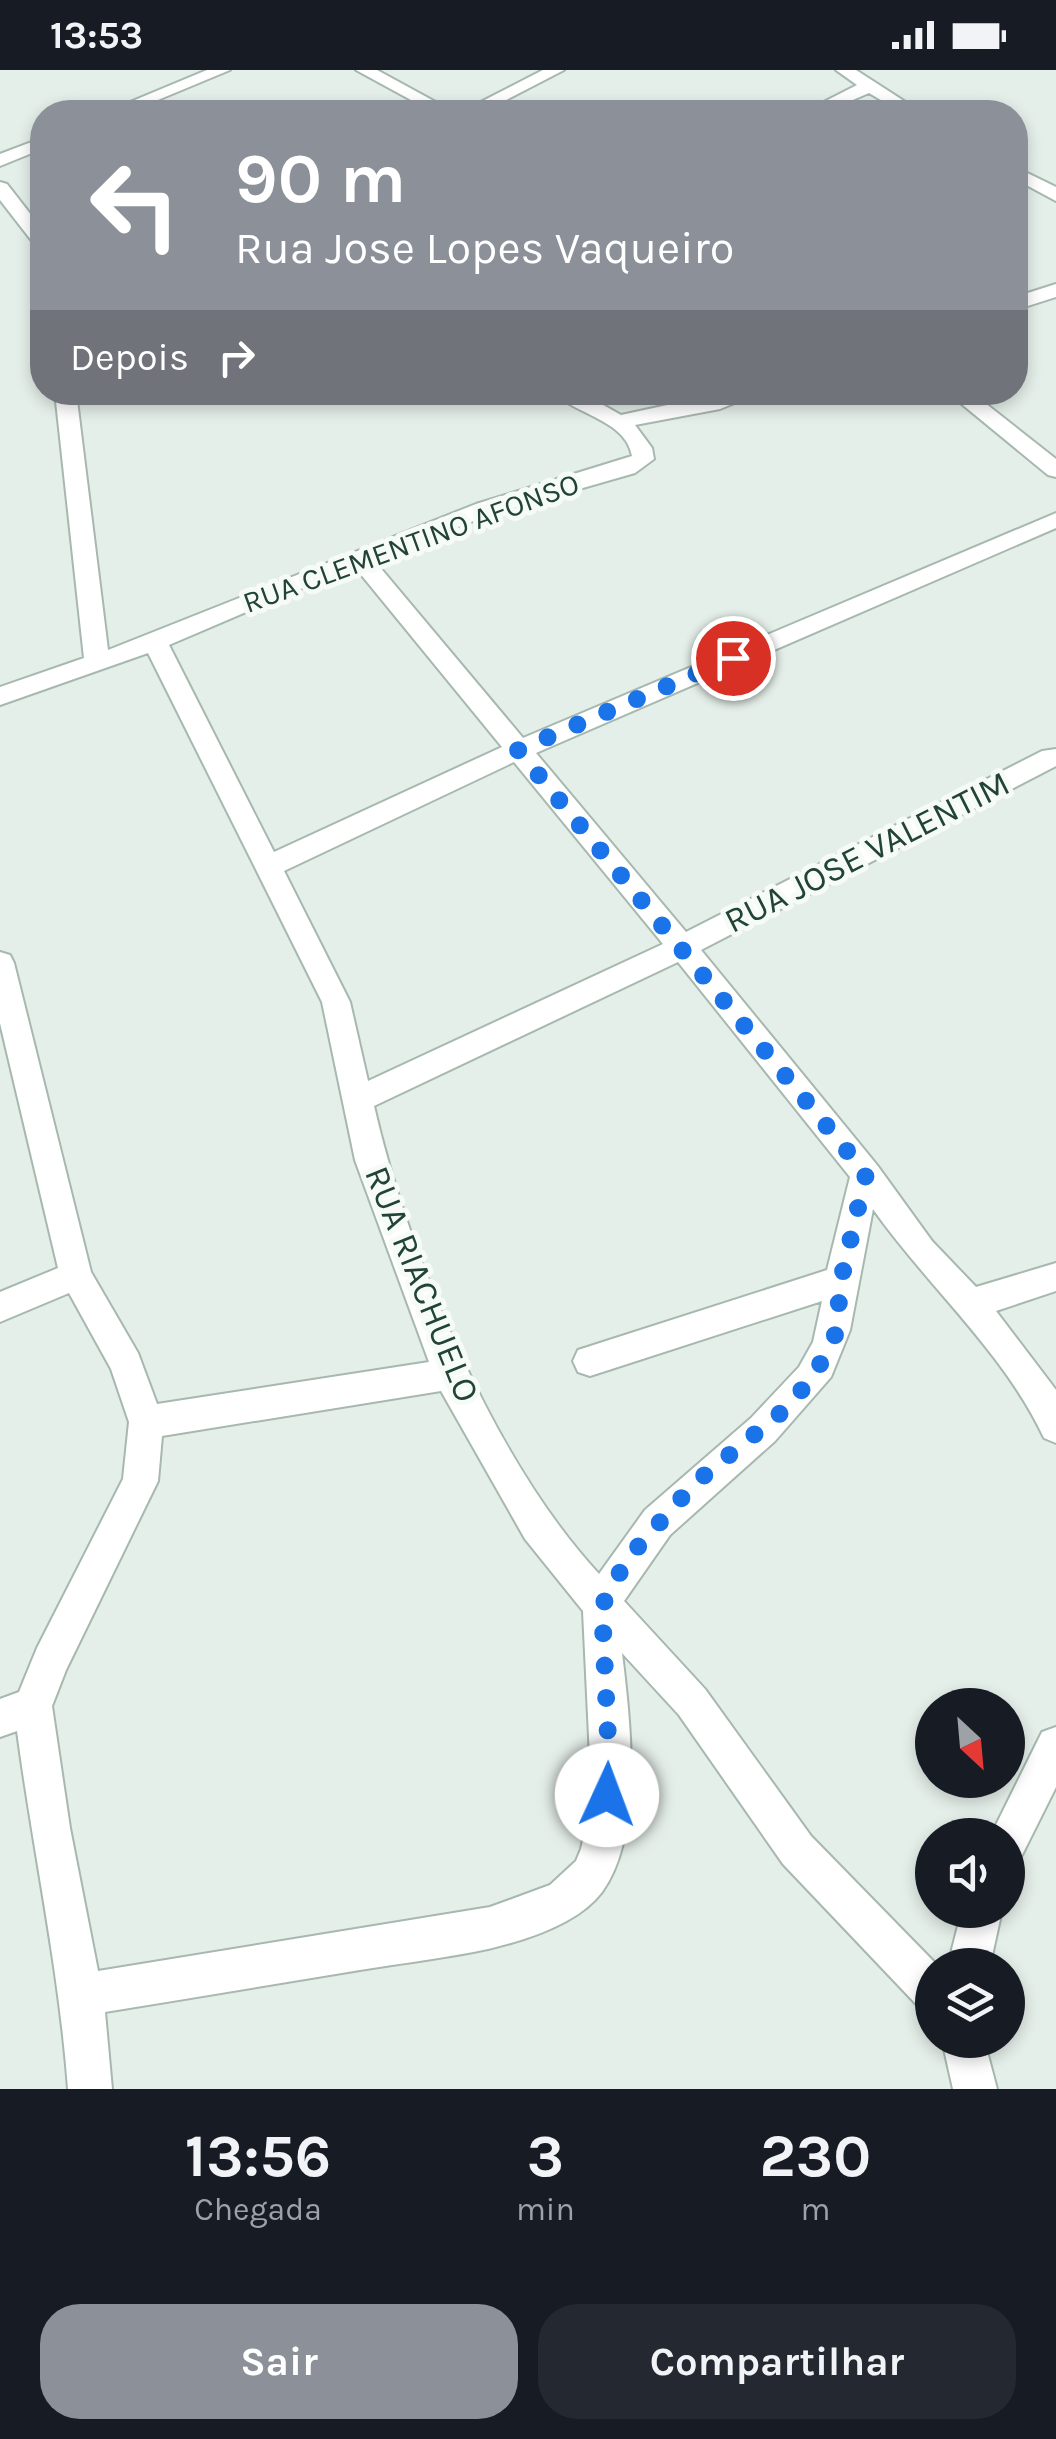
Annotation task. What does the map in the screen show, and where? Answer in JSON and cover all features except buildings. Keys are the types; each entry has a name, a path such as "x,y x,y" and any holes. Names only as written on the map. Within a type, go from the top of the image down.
{"street":[{"path":"146,100 222,70"},
{"path":"364,70 422,100"},
{"path":"495,100 556,70"},
{"path":"844,70 892,100"},
{"path":"838,100 869,86"},
{"path":"0,161 30,148"},
{"path":"1028,179 1056,195"},
{"path":"0,188 30,224"},
{"path":"1028,300 1056,290"},
{"path":"67,405 97,663"},
{"path":"586,405 615,422 707,405"},
{"path":"974,405 1054,466"},
{"name":"RUA CLEMENTINO AFONSO","path":"0,696 155,642 358,556 524,495 636,465 644,459 644,450 631,433 615,422"},
{"path":"266,868 518,750 1056,520"},
{"path":"358,556 682,947 866,1174 922,1251 1047,1394 1056,1427"},
{"name":"RUA RIACHUELO","path":"155,642 336,1002 370,1160 450,1374 538,1527 602,1606 692,1702 797,1850 915,1972"},
{"name":"RUA JOSE VALENTIM","path":"357,1100 682,947 1050,757"},
{"path":"0,964 76,1275 126,1364 146,1422 140,1482 50,1661 16,1712 50,1828 82,1995 90,2089"},
{"path":"82,1995 490,1928 546,1909 572,1894 594,1869 604,1829 609,1760 602,1606 627,1559 695,1483 783,1411 814,1376 836,1333 841,1280 866,1174"},
{"path":"0,1307 76,1275"},
{"path":"970,1304 1056,1278"},
{"path":"590,1360 841,1280"},
{"path":"146,1422 450,1374"},
{"path":"1020,1818 1056,1746"},
{"path":"967,2058 975,2089"}],"route":[{"path":"607,1795 602,1606 627,1559 695,1483 783,1411 814,1376 836,1333 841,1280 866,1174 518,750 733,658"}]}
